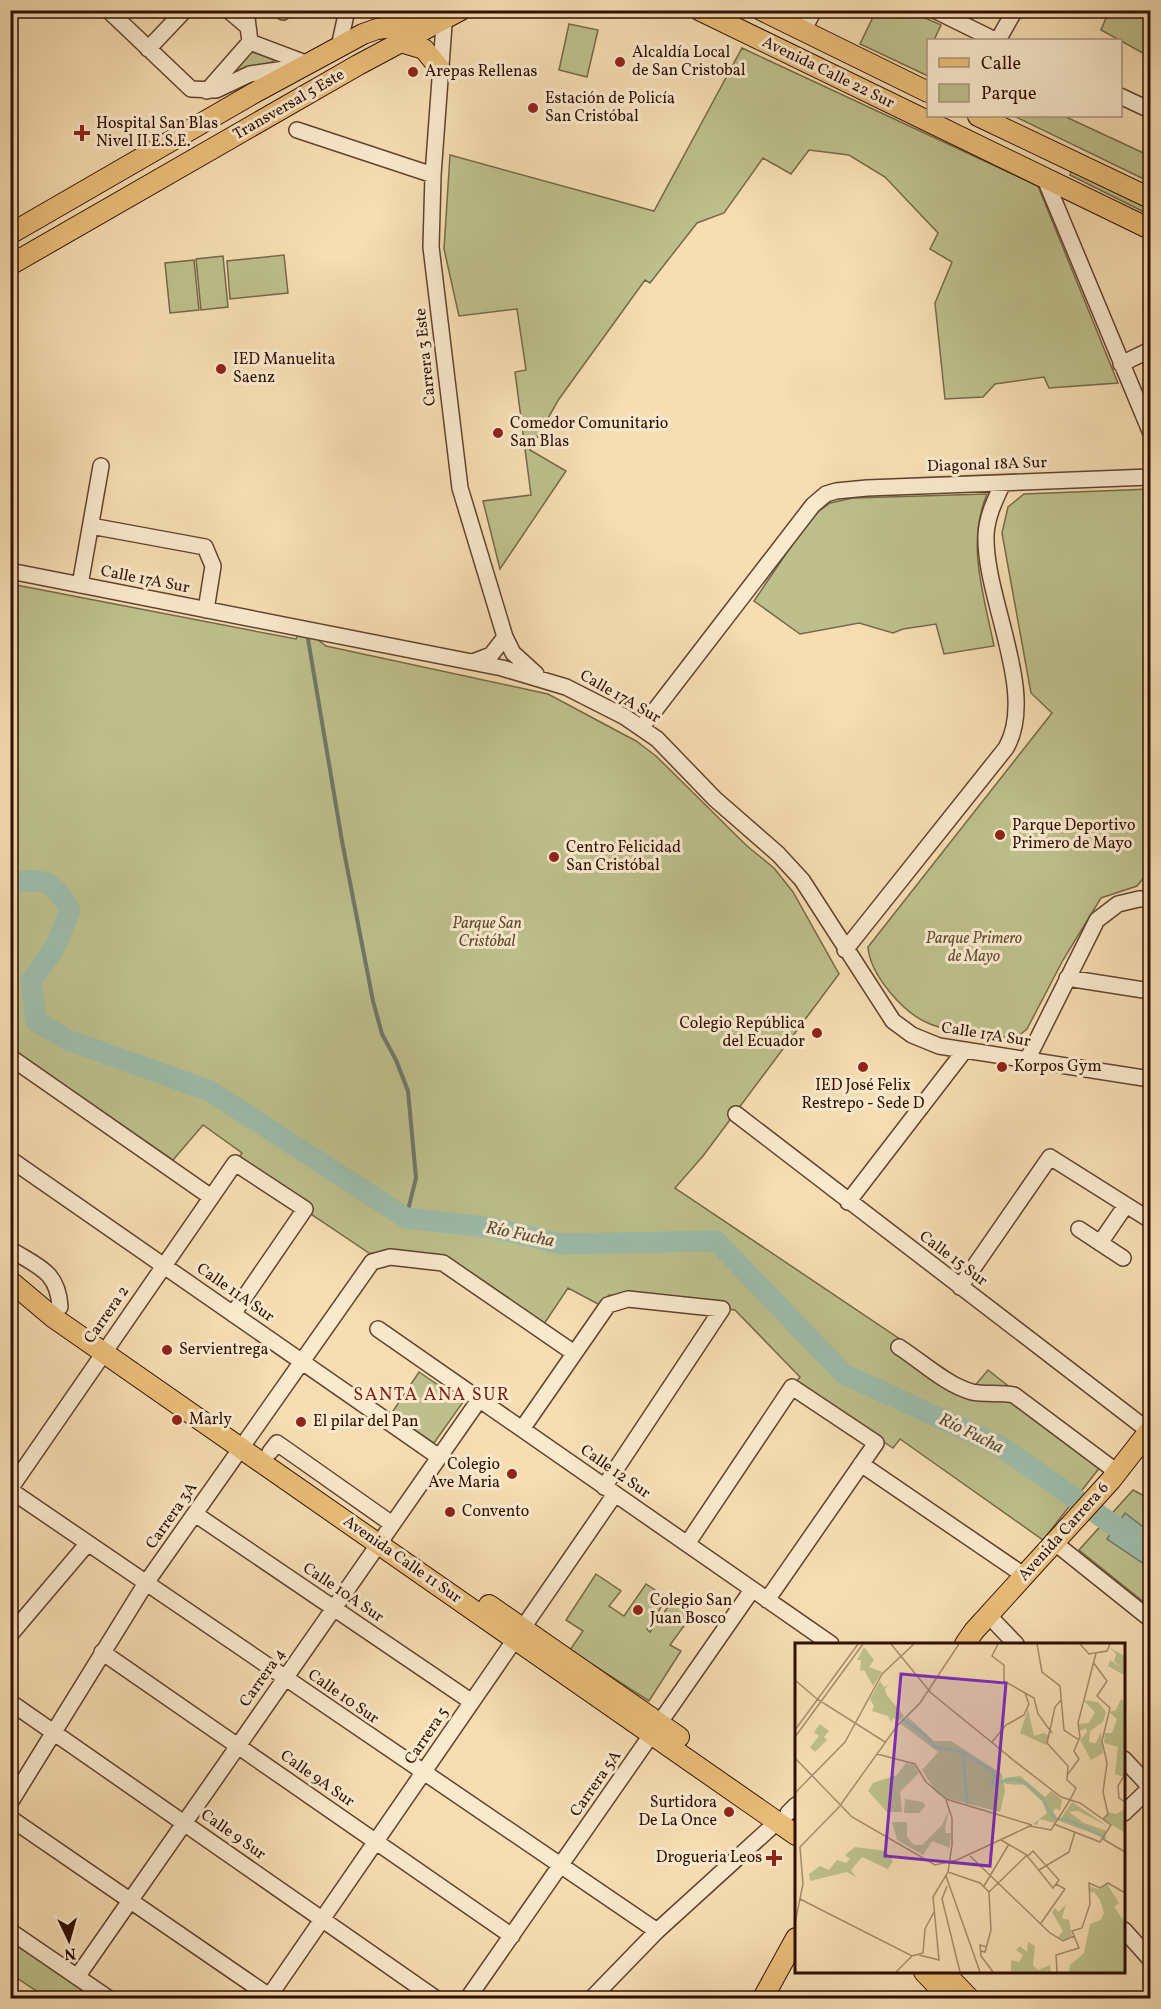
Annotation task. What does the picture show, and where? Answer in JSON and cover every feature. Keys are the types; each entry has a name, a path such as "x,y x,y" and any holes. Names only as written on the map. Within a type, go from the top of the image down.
{"main road":[{"name":"Avenida Calle 22 Sur","path":"699,10 1150,229"},
{"name":"Avenida Calle 22 Sur","path":"761,10 927,92"},
{"name":"Transversal 5 Este","path":"10,234 339,47 377,29 421,24 446,12"},
{"name":"Transversal 5 Este","path":"10,265 400,42 446,12"},
{"path":"400,42 424,49 441,69"},
{"path":"980,117 1150,198"},
{"name":"Avenida Calle 11 Sur","path":"10,1280 60,1307 106,1347"},
{"name":"Avenida Calle 11 Sur","path":"10,1280 54,1318 106,1347 245,1443 386,1534"},
{"name":"Avenida Carrera 6","path":"967,1640 1077,1518 1150,1431"},
{"name":"Avenida Calle 11 Sur","path":"245,1443 270,1452 386,1534 519,1634 656,1729 790,1815 795,1832"},
{"path":"763,1998 795,1940"},
{"path":"927,1973 969,1998"}],"street":[{"path":"108,10 186,86 207,91 226,87 250,74 305,65"},
{"path":"148,49 185,10"},
{"path":"228,10 248,27"},
{"path":"207,91 250,42 246,10"},
{"path":"339,47 347,10"},
{"path":"803,31 814,10"},
{"path":"934,10 994,39"},
{"path":"997,39 1015,10"},
{"name":"Carrera 3 Este","path":"446,12 433,175 431,247 456,464 469,523 505,637 513,653 541,678"},
{"path":"250,42 305,65"},
{"path":"1122,97 1150,110"},
{"path":"297,130 433,175"},
{"path":"1045,179 1150,431"},
{"path":"1121,364 1150,350"},
{"path":"80,585 101,466"},
{"name":"Diagonal 18A Sur","path":"642,727 813,505 826,494 867,488 1150,477"},
{"path":"845,951 1006,748 1014,729 1017,709 1015,692 987,548 988,521 1003,483"},
{"path":"91,526 205,547 213,566 206,610"},
{"name":"Calle 17A Sur","path":"10,571 473,662 541,678 566,687 642,727 715,799 790,866 812,894 845,951 885,1010 902,1029 929,1044 1150,1079"},
{"path":"473,662 491,655 505,637"},
{"path":"1027,1060 1097,920 1118,904 1139,898 1150,899"},
{"path":"1067,978 1150,991"},
{"path":"848,1202 965,1050"},
{"path":"10,1057 211,1197"},
{"name":"Calle 15 Sur","path":"736,1114 1150,1431"},
{"path":"960,1287 1050,1157 1150,1220"},
{"name":"Calle 11A Sur","path":"10,1159 439,1457"},
{"name":"Carrera 2","path":"10,1489 235,1163 305,1209 234,1314"},
{"path":"1100,1243 1126,1205"},
{"path":"1079,1229 1123,1258"},
{"path":"10,1249 53,1278 59,1289 60,1307"},
{"name":"Carrera 3A","path":"10,1803 146,1583 377,1258 390,1257 443,1263 574,1353"},
{"name":"Carrera 5","path":"270,1998 519,1634 722,1309 619,1300 608,1305 574,1353"},
{"name":"Calle 12 Sur","path":"378,1329 830,1643"},
{"path":"899,1347 953,1383 973,1392 999,1392 1014,1395 1117,1472"},
{"path":"522,1429 574,1353"},
{"path":"687,1544 792,1387 876,1443 767,1600"},
{"name":"Carrera 4","path":"77,1977 479,1400"},
{"path":"861,1464 1025,1576"},
{"name":"Calle 10 Sur","path":"10,1489 657,1931"},
{"name":"Calle 10A Sur","path":"195,1514 472,1702"},
{"path":"10,1635 88,1543"},
{"path":"1055,1543 1150,1619"},
{"name":"Carrera 5A","path":"468,1998 752,1590"},
{"path":"989,1616 1015,1643"},
{"name":"Calle 9A Sur","path":"102,1652 512,1936"},
{"name":"Calle 9 Sur","path":"10,1702 435,1998"},
{"path":"1125,1760 1150,1788 1125,1812"},
{"path":"599,1995 657,1931 790,1815"},
{"path":"10,1818 270,1998"},
{"path":"10,1930 108,1998"},
{"path":"1125,1931 1150,1959"}],"green space":[{"path":"876,11 910,11 941,25 934,39 927,39 927,76 860,44"},
{"path":"1109,11 1150,11 1150,57 1122,42 1122,39 1117,39 1101,30"},
{"path":"569,24 598,30 587,77 559,70"},
{"path":"253,47 280,59 220,81"},
{"path":"742,48 1038,186 1118,383 1049,388 1044,377 995,384 983,397 945,399 935,303 952,262 930,249 938,233 885,177 849,155 809,150 791,174 763,158 724,213 697,223 650,283 645,280 559,399 530,450 566,471 500,569 483,501 531,495 515,372 526,370 517,309 459,316 444,249 450,155 654,211"},
{"path":"1016,117 1066,117 1150,156 1150,182"},
{"path":"1073,164 1150,202 1150,215 1070,175"},
{"path":"284,255 288,293 230,299 227,261"},
{"path":"223,256 228,307 201,310 196,259"},
{"path":"194,260 199,310 170,313 165,263"},
{"name":"Parque Primero de Mayo","path":"1150,489 1150,870 1137,886 1101,898 1063,960 1027,1029 1017,1037 973,1035 930,1024 910,1012 890,992 875,969 868,947 1052,713 1031,693 1002,533 1008,507 1024,494"},
{"path":"987,494 981,513 977,551 994,646 944,654 936,624 903,629 893,633 859,623 800,634 754,601 811,517 830,503 853,498"},
{"name":"Parque San Cristóbal","path":"11,584 296,639 299,633 313,636 326,646 548,694 636,741 656,756 747,846 774,868 793,892 839,974 703,1156 675,1188 973,1388 988,1370 1104,1462 1043,1540 900,1439 893,1448 795,1383 800,1377 735,1310 609,1295 600,1305 568,1288 544,1324 445,1256 369,1253 235,1163 242,1153 203,1125 173,1160 11,1048"},
{"path":"419,1372 463,1402 434,1443 391,1414"},
{"path":"1133,1490 1150,1499 1150,1607 1079,1550"},
{"path":"596,1574 621,1591 609,1606 624,1616 646,1584 667,1598 647,1629 650,1632 672,1601 692,1615 670,1645 681,1651 649,1701 570,1650 583,1631 566,1620"},
{"path":"10,1938 98,1998 47,1998 11,1974"}],"shaded area":[{"path":"1125,1513 1150,1532 1150,1568 1107,1539"}],"waterway":[{"path":"308,639 342,841 373,1001 382,1034 396,1060 408,1091 416,1178 406,1218"},
{"name":"Río Fucha","path":"10,883 31,880 47,883 59,893 70,911 54,949 31,981 36,1021 68,1040 210,1091 406,1218 494,1228 562,1244 716,1241 844,1374 1000,1446 1129,1536 1150,1547"}],"place":[{"name":"Alcaldía Local de San Cristobal","path":"620,62"},
{"name":"Arepas Rellenas","path":"413,72"},
{"name":"Estación de Policía San Cristóbal","path":"533,108"},
{"name":"Hospital San Blas Nivel II E.S.E.","path":"82,133"},
{"name":"IED Manuelita Saenz","path":"221,369"},
{"name":"Comedor Comunitario San Blas","path":"498,433"},
{"name":"Parque Deportivo Primero de Mayo","path":"1000,835"},
{"name":"Centro Felicidad San Cristóbal","path":"554,857"},
{"name":"Colegio República del Ecuador","path":"817,1033"},
{"name":"IED José Felix Restrepo - Sede D","path":"863,1067"},
{"name":"Korpos Gym","path":"1002,1067"},
{"name":"Servientrega","path":"167,1350"},
{"name":"Marly","path":"177,1420"},
{"name":"El pilar del Pan","path":"301,1422"},
{"name":"Colegio Ave Maria","path":"512,1474"},
{"name":"Convento","path":"450,1512"},
{"name":"Colegio San Juan Bosco","path":"638,1610"},
{"name":"Surtidora De La Once","path":"729,1812"},
{"name":"Drogueria Leos","path":"774,1858"}],"district":[{"name":"SANTA ANA SUR","path":"432,1395"}]}
